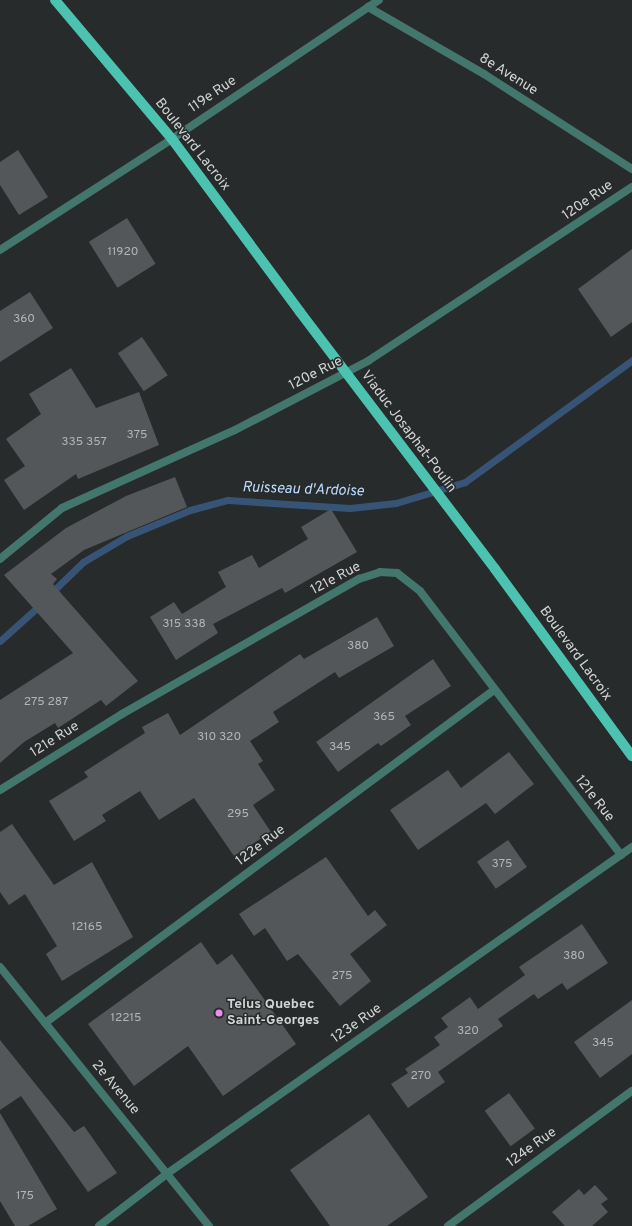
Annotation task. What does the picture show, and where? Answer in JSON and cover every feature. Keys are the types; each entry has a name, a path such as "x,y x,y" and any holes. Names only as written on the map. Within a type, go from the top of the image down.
{"main road":[{"name":"Boulevard Lacroix","path":"55,0 172,138 300,312"},
{"name":"Viaduc Josaphat-Poulin","path":"300,312 494,569"},
{"name":"Boulevard Lacroix","path":"494,569 632,756"}],"street":[{"name":"119e Rue","path":"0,250 172,138 379,0"},
{"name":"8e Avenue","path":"368,7 484,74 632,168"},
{"name":"120e Rue","path":"0,559 62,508 235,430 368,361 632,186"},
{"name":"121e Rue","path":"0,790 122,714 359,579 380,572 397,573 411,580 621,855"},
{"name":"122e Rue","path":"45,1024 494,690"},
{"name":"123e Rue","path":"99,1226 168,1173 632,847"},
{"name":"2e Avenue","path":"0,967 168,1173 209,1226"},
{"name":"124e Rue","path":"448,1226 632,1091"}],"building":[{"path":"18,150 48,197 19,215 0,185 0,162"},
{"path":"127,218 156,264 117,288 89,242"},
{"path":"632,249 632,322 611,337 578,289"},
{"path":"30,292 53,328 0,362 0,311"},
{"path":"142,337 168,375 144,391 118,353"},
{"path":"71,368 96,408 139,392 159,445 78,479 76,474 24,510 4,480 25,466 6,439 41,414 29,394"},
{"path":"175,477 187,507 84,550 51,574 57,579 53,584 138,681 106,706 101,700 58,728 55,723 24,742 0,763 0,700 73,653 4,575 66,528 126,496"},
{"path":"331,509 357,552 285,593 282,588 213,624 218,633 176,660 150,617 174,602 182,614 226,587 218,572 252,555 259,568 308,539 301,527"},
{"path":"377,617 394,646 339,678 335,672 273,712 279,722 250,741 263,761 258,764 275,790 253,805 271,832 234,856 194,798 159,820 140,791 102,815 106,821 74,841 49,801 88,777 84,772 145,733 142,727 168,713 180,735 300,654 304,659"},
{"path":"433,659 451,686 405,716 411,725 381,746 378,743 338,772 316,742"},
{"path":"509,752 534,784 495,814 486,803 418,850 390,810 448,770 461,788"},
{"path":"12,824 54,885 92,862 133,937 62,981 46,954 57,946 25,894 9,905 0,892 0,832"},
{"path":"508,840 527,867 496,889 477,862"},
{"path":"326,857 368,916 375,910 387,925 350,954 371,981 340,1006 298,954 287,961 265,928 254,936 239,914"},
{"path":"582,924 608,963 567,990 562,983 538,999 534,994 498,1019 503,1026 438,1072 445,1082 408,1108 391,1084 408,1073 405,1069 440,1045 434,1037 448,1027 441,1018 470,997 478,1009 525,975 519,967"},
{"name":"Telus Quebec Saint-Georges","path":"201,942 217,965 232,954 296,1044 223,1096 188,1046 134,1086 88,1024"},
{"path":"632,1000 632,1054 600,1078 574,1042"},
{"path":"0,1040 74,1132 84,1126 117,1173 88,1192 21,1096 0,1110"},
{"path":"509,1093 535,1129 511,1146 485,1111"},
{"path":"0,1113 57,1209 28,1226 15,1226 0,1201"},
{"path":"369,1114 428,1197 387,1226 330,1226 290,1170"},
{"path":"595,1185 608,1199 601,1204 608,1212 592,1226 565,1226 552,1212 579,1189 584,1195"}],"waterway":[{"name":"Ruisseau d'Ardoise","path":"50,594 83,562 127,536 190,510 228,500 350,508 396,503 465,482 632,360"},
{"name":"Ruisseau d'Ardoise","path":"0,641 42,603"}],"place":[{"name":"Telus Quebec Saint-Georges","path":"219,1013"}]}
